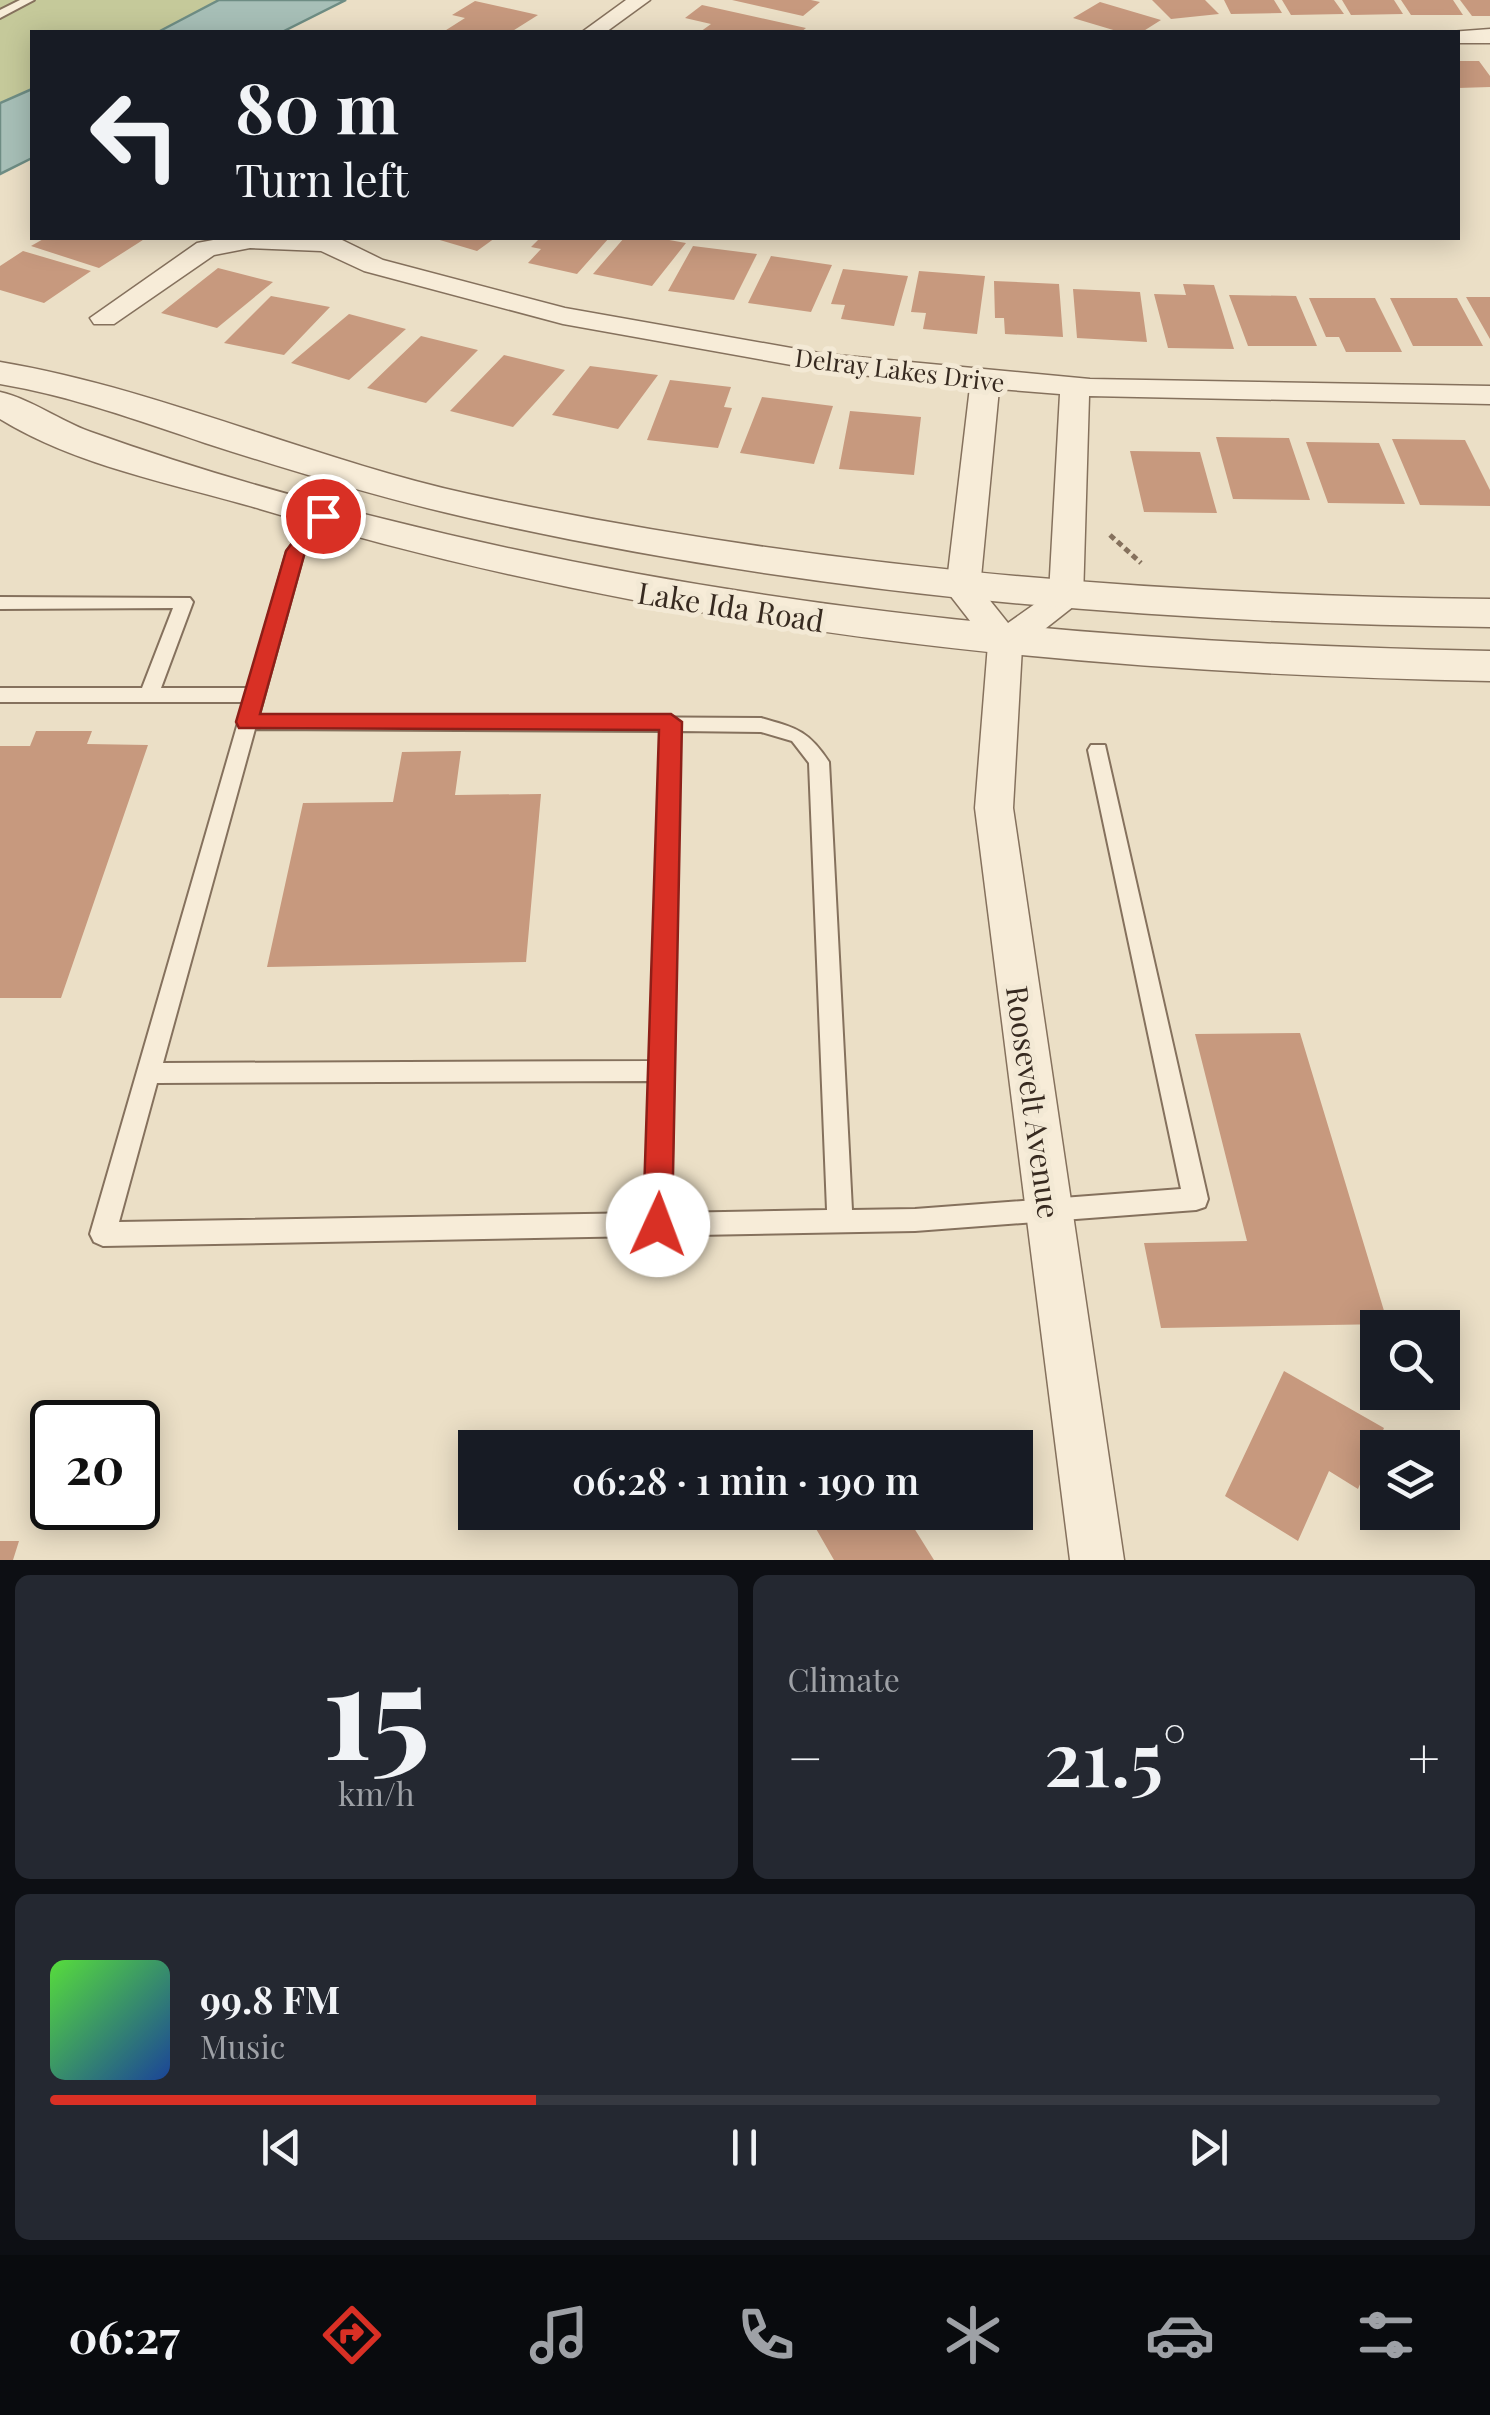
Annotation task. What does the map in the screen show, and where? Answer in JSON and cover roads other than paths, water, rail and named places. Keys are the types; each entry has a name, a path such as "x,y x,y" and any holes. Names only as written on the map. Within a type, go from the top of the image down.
{"street":[{"path":"595,30 640,0"},
{"path":"1460,36 1490,36"},
{"path":"104,318 206,250 250,240 325,240"},
{"name":"Delray Lakes Drive","path":"325,240 338,252 408,274 614,329 852,366 1075,388 1258,396 1490,395"},
{"name":"Lake Ida Road","path":"0,374 62,382 306,462 464,505 643,542 963,590 1068,588 1284,611 1490,612"},
{"path":"985,380 963,590 1005,642 1068,588 1075,388"},
{"name":"Lake Ida Road","path":"0,403 15,414 102,446 323,516 612,587 822,621 1005,642 1213,658 1490,666"},
{"name":"Roosevelt Avenue","path":"1005,642 994,808 1097,1560"}],"lane":[{"path":"0,16 28,0"},
{"path":"323,516 296,551 103,1234 840,1221 1048,1211 1196,1198 1098,750"},
{"path":"0,603 184,602 149,695"},
{"path":"0,695 255,695"},
{"path":"247,722 671,722 781,728 799,736 819,762 840,1221"},
{"path":"658,1225 671,722"},
{"path":"148,1072 662,1071"}],"water":[{"path":"219,0 346,0 286,30 162,30"},
{"path":"30,90 30,159 0,174 0,103"}]}
